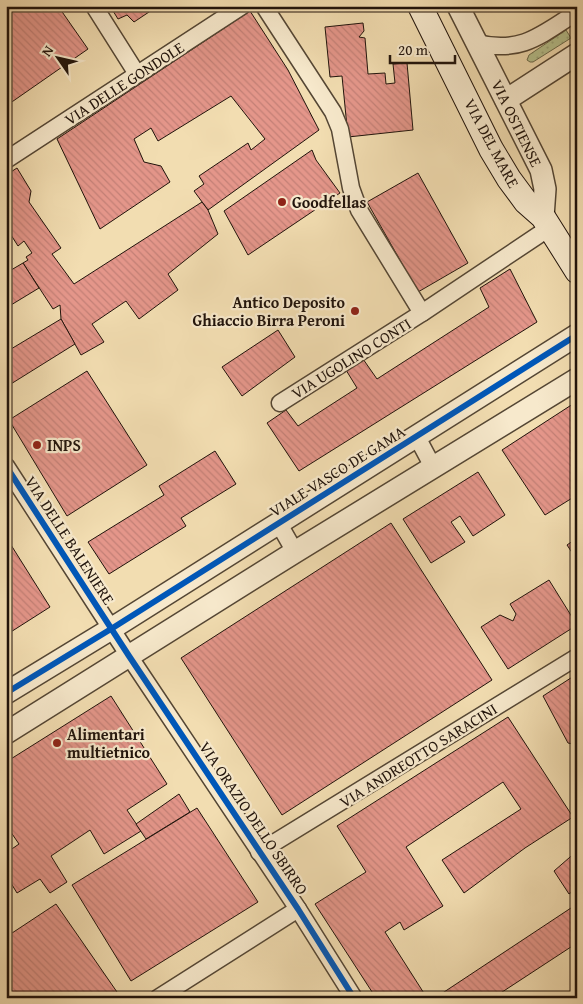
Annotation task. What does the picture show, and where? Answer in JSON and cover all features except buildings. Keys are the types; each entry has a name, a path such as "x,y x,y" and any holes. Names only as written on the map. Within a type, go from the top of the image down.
{"main road":[{"name":"VIA DEL MARE","path":"420,6 491,149 509,179 526,202 546,223 577,271"}],"street":[{"path":"94,6 137,74"},
{"name":"VIA DELLE GONDOLE","path":"6,160 242,6"},
{"name":"VIA UGOLINO CONTI","path":"264,6 334,112 342,138 351,188 359,210 422,313"},
{"name":"VIA OSTIENSE","path":"458,6 544,179 546,223"},
{"path":"477,43 496,48 522,44 577,12"},
{"path":"506,100 577,54"},
{"name":"VIA UGOLINO CONTI","path":"280,403 422,313 546,223"},
{"name":"VIALE VASCO DE GAMA","path":"6,693 279,524 577,335"},
{"path":"6,733 295,552 577,379"},
{"name":"VIALE VASCO DE GAMA","path":"416,437 433,467"},
{"name":"VIA DELLE BALENIERE","path":"6,466 111,629"},
{"name":"VIALE VASCO DE GAMA","path":"279,524 295,552"},
{"path":"111,629 128,656"},
{"name":"VIA ORAZIO DELLO SBIRRO","path":"128,656 298,909 354,998"},
{"name":"VIA ANDREOTTO SARACINI","path":"259,852 577,657"},
{"path":"158,998 298,909"}],"green space":[{"path":"566,30 571,38 533,62 527,60 529,55"}],"cycle path":[{"path":"6,693 111,629 577,335"},
{"path":"6,466 129,656 298,909 354,998"}],"place":[{"name":"Goodfellas","path":"282,202"},
{"name":"Antico Deposito Ghiaccio Birra Peroni","path":"355,311"},
{"name":"INPS","path":"37,445"},
{"name":"Alimentari multietnico","path":"57,743"}]}
